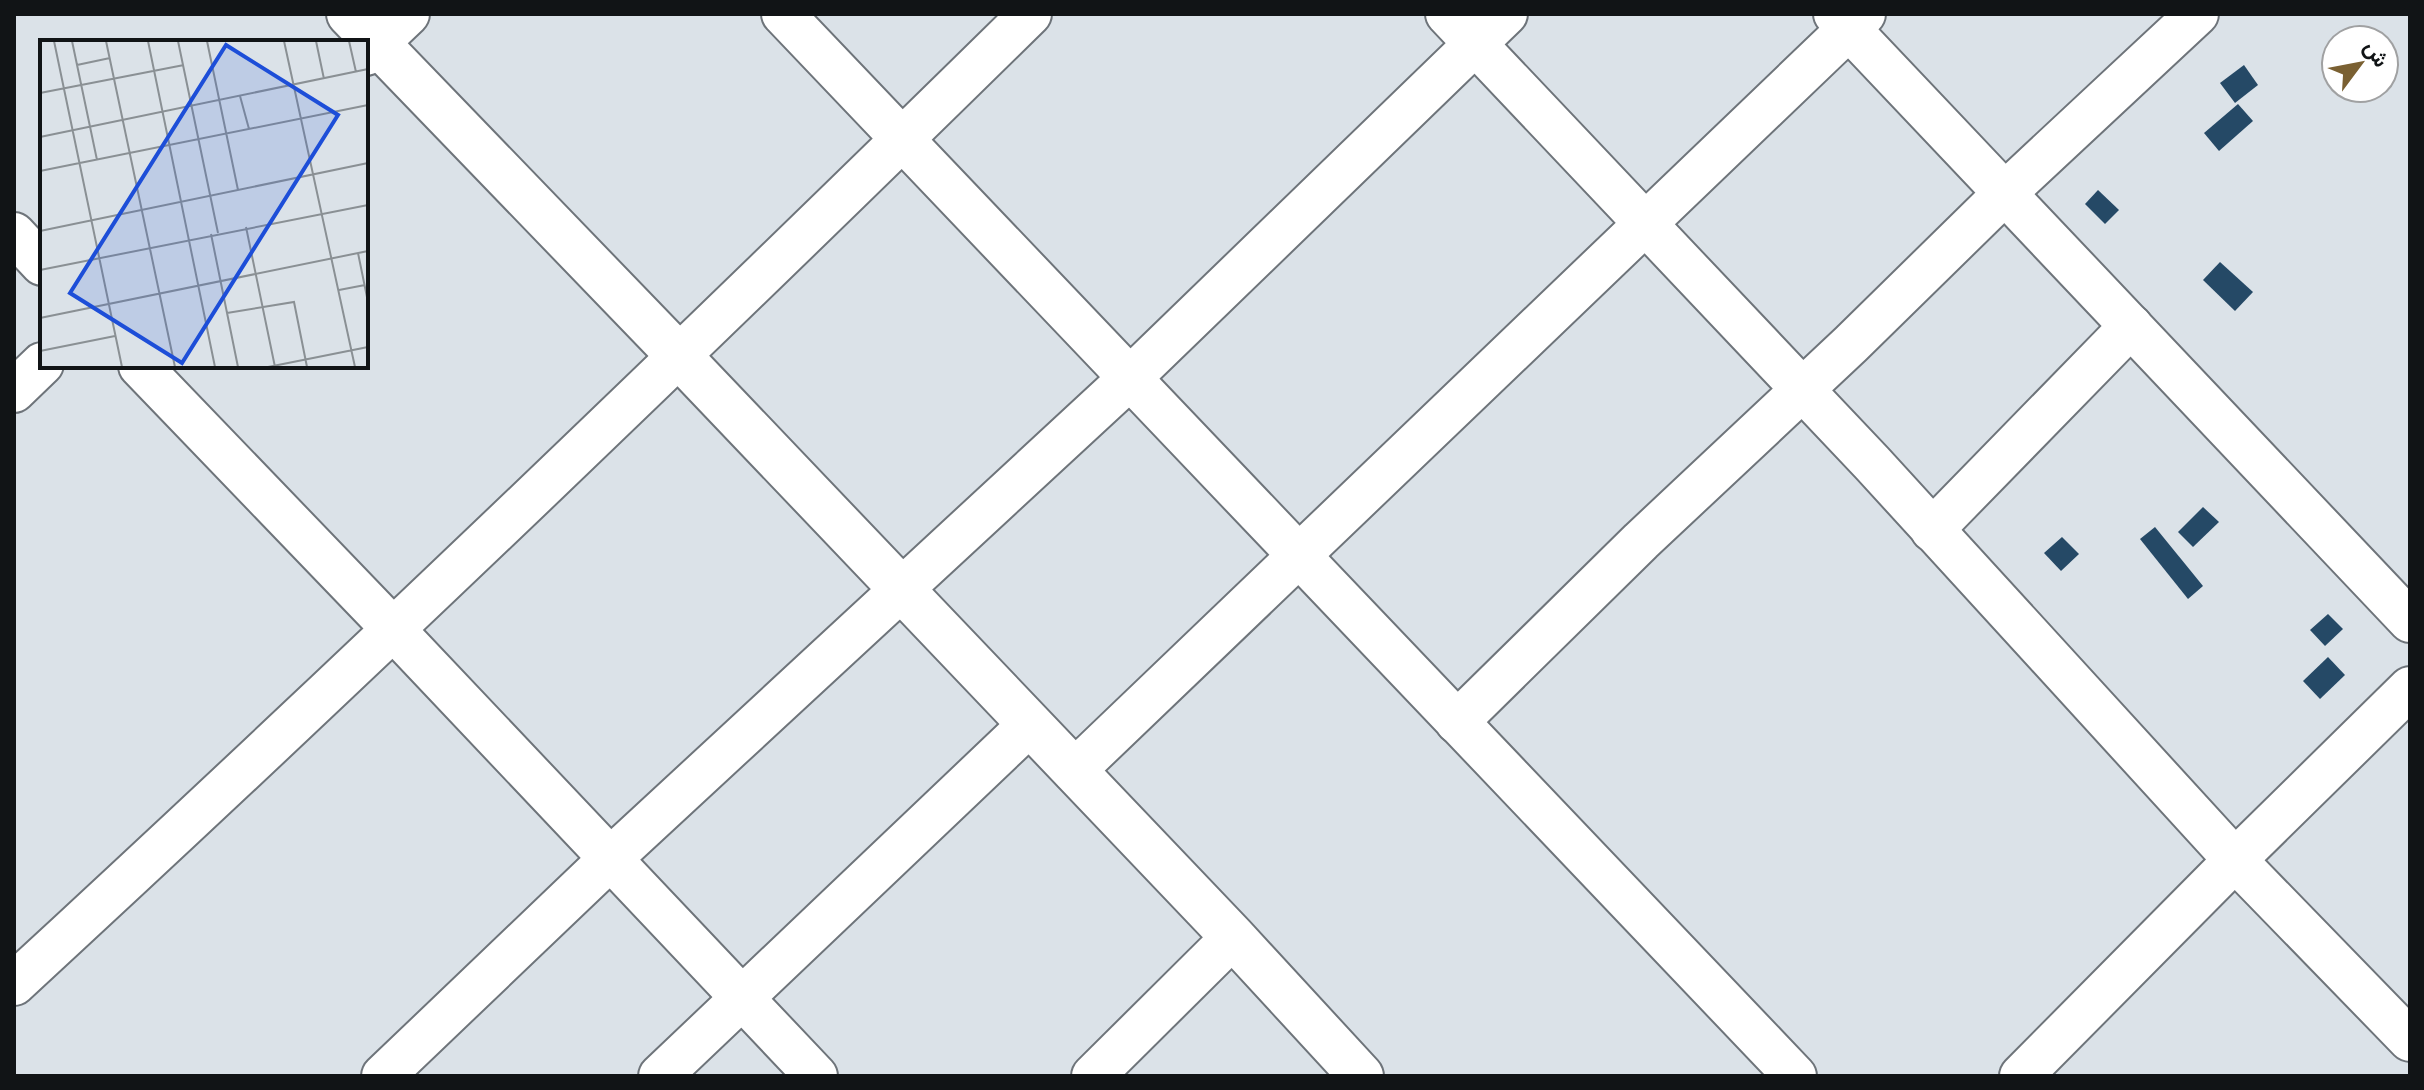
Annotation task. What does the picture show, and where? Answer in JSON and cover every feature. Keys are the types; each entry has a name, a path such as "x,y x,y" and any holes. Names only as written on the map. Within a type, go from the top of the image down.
{"street":[{"path":"783,14 1795,1076"},
{"path":"14,984 680,357 1030,14"},
{"path":"1447,14 1802,390 2235,860 2410,1040"},
{"path":"383,1076 610,859 1130,378 1506,14"},
{"path":"1457,722 1641,541 2197,14"},
{"path":"1074,771 1645,222 1849,19 2005,193 2410,621"},
{"path":"375,31 1361,1076"},
{"path":"14,234 40,262"},
{"path":"1932,530 2131,326"},
{"path":"14,391 40,366"},
{"path":"142,368 816,1076"},
{"path":"2021,1076 2410,688"},
{"path":"660,1076 1029,725"},
{"path":"1093,1076 1233,937"}],"building":[{"path":"2244,65 2258,85 2235,103 2220,83"},
{"path":"2238,104 2253,121 2219,151 2204,133"},
{"path":"2098,190 2119,210 2105,224 2085,204"},
{"path":"2220,262 2253,292 2235,311 2203,280"},
{"path":"2203,507 2219,522 2193,547 2178,532"},
{"path":"2155,527 2203,586 2188,599 2140,539"},
{"path":"2062,537 2079,554 2061,571 2044,553"},
{"path":"2328,614 2343,629 2325,646 2310,630"},
{"path":"2328,657 2345,675 2320,699 2303,681"}]}
